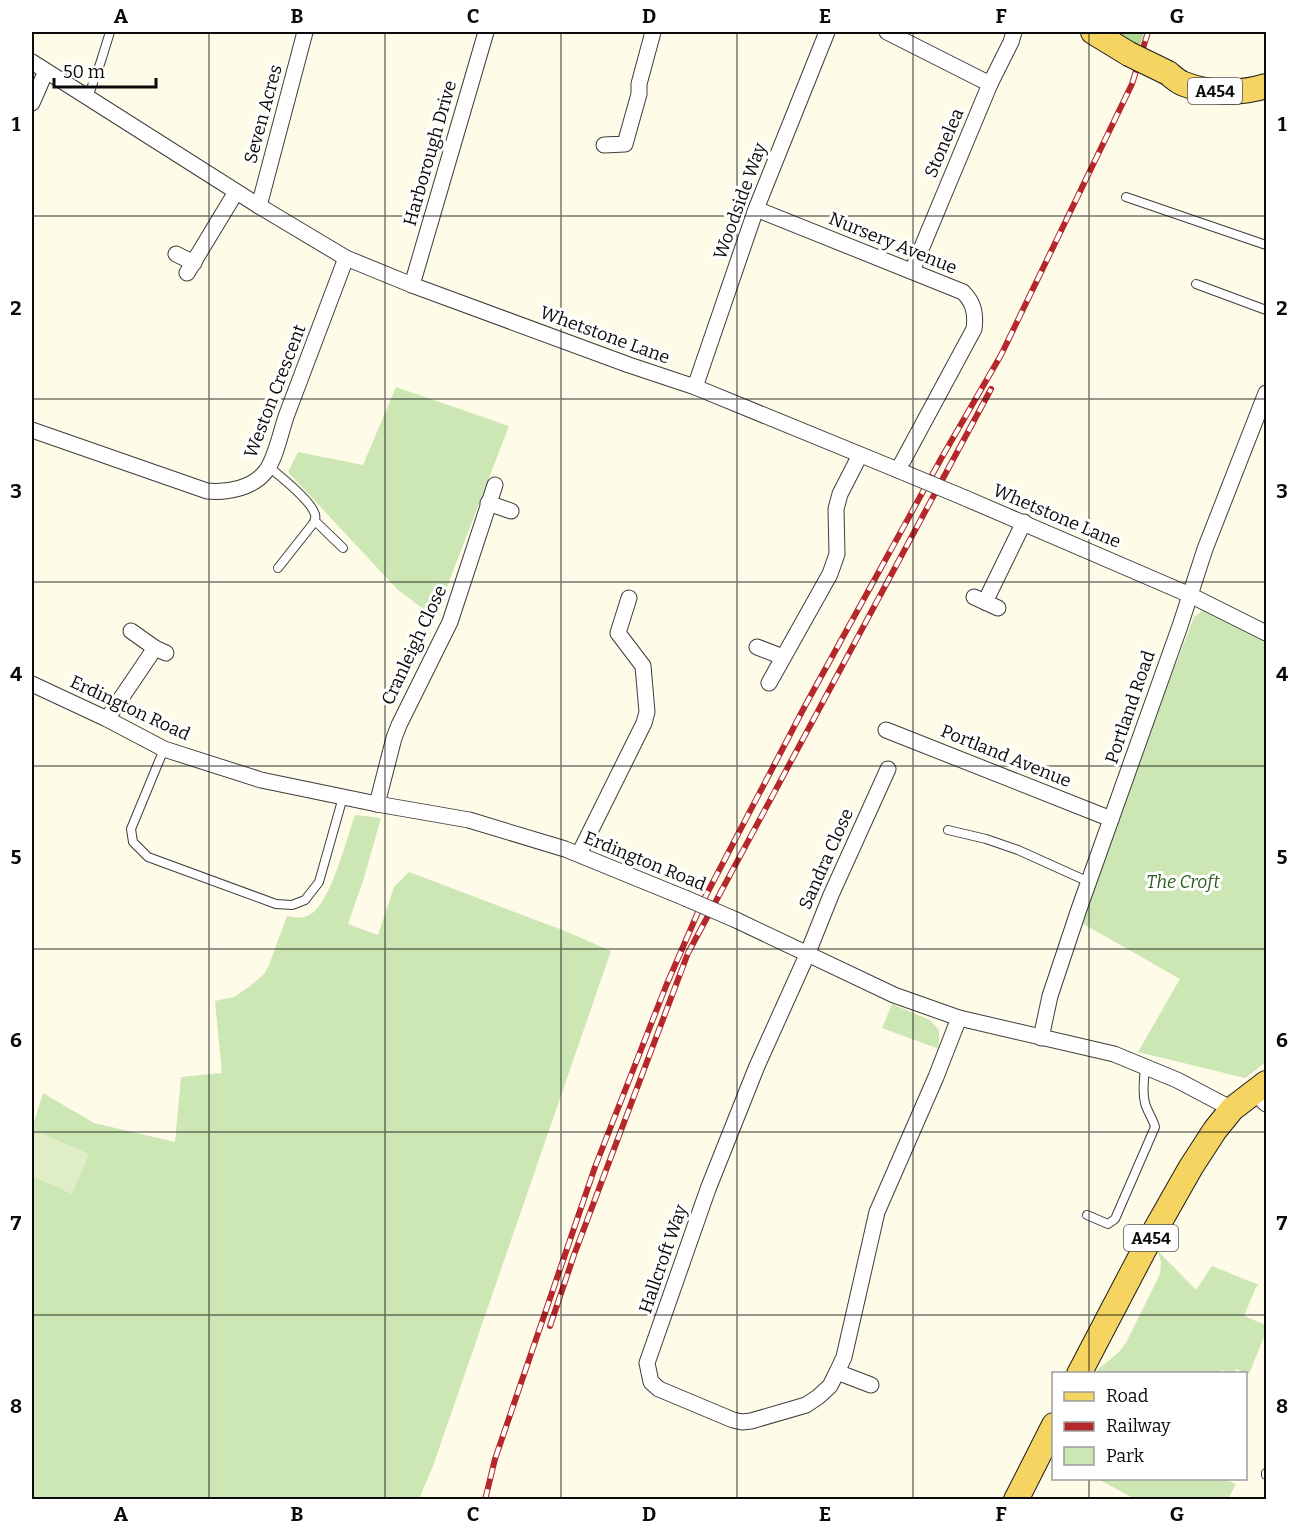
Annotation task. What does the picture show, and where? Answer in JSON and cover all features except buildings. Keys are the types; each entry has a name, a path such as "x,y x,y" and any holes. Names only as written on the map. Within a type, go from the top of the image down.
{"main road":[{"name":"A454","path":"1093,32 1129,54 1168,73 1180,70 1206,75 1266,77"},
{"name":"A454","path":"1080,1372 1145,1248 1215,1130 1232,1109 1262,1093"},
{"path":"1016,1500 1052,1427"}],"street":[{"name":"Seven Acres","path":"259,206 305,32"},
{"name":"Harborough Drive","path":"412,285 486,32"},
{"path":"604,145 627,150 639,84 653,32"},
{"name":"Woodside Way","path":"695,387 756,209 827,32"},
{"path":"887,32 990,84"},
{"name":"Stonelea","path":"912,271 1014,32"},
{"name":"Whetstone Lane","path":"32,62 236,192 346,258 629,366 695,387 1024,522 1190,595 1266,633"},
{"path":"32,103 46,71"},
{"path":"176,254 190,268 236,192"},
{"name":"Nursery Avenue","path":"756,209 963,292 974,307 974,329 901,472"},
{"name":"Weston Crescent","path":"32,430 207,491 225,492 252,482 268,467 346,258"},
{"name":"Portland Road","path":"1041,1038 1050,996 1205,549 1220,521 1236,481 1266,393"},
{"path":"769,683 830,574 837,554 836,509 840,494 860,455"},
{"name":"Cranleigh Close","path":"377,804 396,731 450,622 495,485"},
{"path":"488,503 511,511"},
{"path":"985,602 1024,522"},
{"path":"579,855 644,723 647,712 643,666 618,633 629,598"},
{"path":"107,719 161,650 131,631"},
{"path":"757,647 783,657"},
{"name":"Erdington Road","path":"32,684 164,749 261,780 469,820 579,855 736,920 894,995 958,1018 1114,1054 1177,1080 1232,1109"},
{"name":"Portland Avenue","path":"886,730 1111,819"},
{"name":"Sandra Close","path":"807,955 831,895 888,778"},
{"name":"Hallcroft Way","path":"807,955 757,1066 708,1189 648,1363 651,1382 659,1389 733,1420 742,1422 806,1405 830,1386 844,1357 877,1212 936,1077 958,1018"},
{"path":"837,1372 871,1385"}],"lane":[{"path":"88,97 110,32"},
{"path":"1126,197 1266,245"},
{"path":"1196,284 1266,310"},
{"path":"268,467 294,488 312,508 315,516 315,521 278,568"},
{"path":"315,521 343,548"},
{"path":"164,749 131,829 133,842 148,857 276,904 292,905 305,900 319,882 343,797"},
{"path":"948,830 987,839 1017,850 1089,882"},
{"path":"1087,1215 1108,1224 1115,1220 1155,1127 1145,1104 1145,1067"}],"green space":[{"path":"1118,32 1144,32 1139,49 1121,40"},
{"path":"396,387 509,426 435,618 397,589 288,472 298,452 363,465"},
{"name":"The Croft","path":"1205,609 1266,639 1266,1062 1245,1078 1138,1052 1180,979 1080,922 1194,617"},
{"path":"355,815 381,818 348,924 378,935 394,887 409,872 565,931 611,951 433,1466 419,1499 32,1499 32,1129 43,1093 94,1123 175,1142 181,1077 222,1073 215,1001 234,997 264,974 287,916 303,917 317,909 331,885"},
{"path":"892,1004 930,1020 939,1030 939,1049 882,1028"},
{"path":"32,1129 89,1154 72,1194 32,1176"},
{"path":"1158,1251 1196,1290 1212,1266 1259,1285 1256,1287 1244,1316 1266,1325 1266,1332 1249,1374 1236,1369 1235,1372 1221,1370 1220,1372 1096,1372 1126,1343 1160,1274 1161,1262"},
{"path":"1100,1480 1226,1480 1236,1484 1228,1499 1133,1498"}],"railway":[{"path":"485,1500 495,1459 595,1167 666,986 702,903 806,704 1001,355 1132,84 1148,32"},
{"path":"550,1326 574,1255 688,953 991,389"}]}
